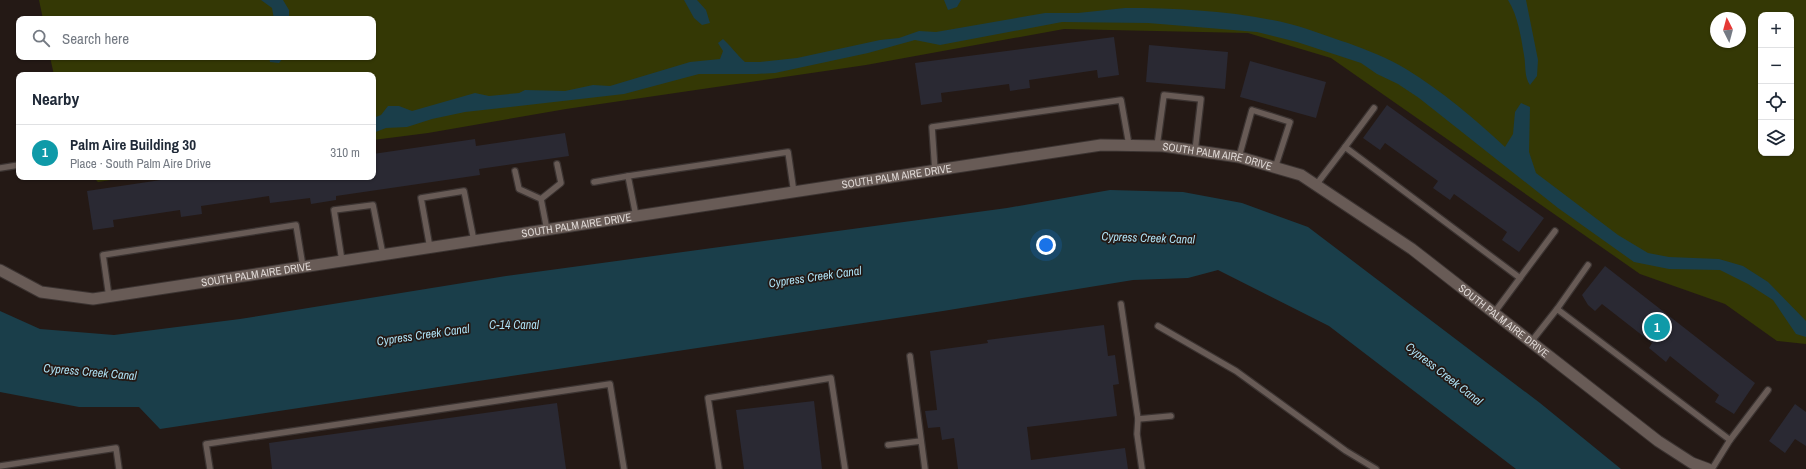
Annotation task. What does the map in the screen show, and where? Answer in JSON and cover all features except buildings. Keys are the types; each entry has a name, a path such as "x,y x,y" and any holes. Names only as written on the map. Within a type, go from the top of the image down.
{"street":[{"name":"SOUTH PALM AIRE DRIVE","path":"0,270 41,292 94,299 1101,145 1157,146 1239,157 1301,175 1412,249 1658,441 1692,463 1708,469"}],"lane":[{"path":"1157,146 1164,95 1201,99 1195,151"},
{"path":"935,171 932,127 1121,100 1129,146"},
{"path":"1316,186 1374,108"},
{"path":"1239,157 1252,110 1290,122 1275,168"},
{"path":"1345,147 1520,278"},
{"path":"594,182 788,152 794,192"},
{"path":"541,199 560,183 557,164"},
{"path":"0,168 16,165"},
{"path":"515,171 519,189 541,199"},
{"path":"628,176 636,217"},
{"path":"430,248 420,198 464,192 474,241"},
{"path":"541,199 547,230"},
{"path":"342,262 334,210 374,205 383,255"},
{"path":"109,297 103,255 296,224 303,267"},
{"path":"1494,313 1555,231"},
{"path":"1531,342 1557,309 1588,265"},
{"path":"1121,304 1138,419 1137,434 1142,469"},
{"path":"1557,309 1730,440"},
{"path":"1158,326 1236,371 1346,451 1376,469"},
{"path":"910,356 925,469"},
{"path":"719,469 708,398 831,378 845,469"},
{"path":"210,469 206,444 610,384 624,469"},
{"path":"1712,469 1730,440 1768,390"},
{"path":"1138,419 1172,416"},
{"path":"888,445 921,441"},
{"path":"0,466 116,448 119,469"}],"green space":[{"path":"39,0 1806,0 1806,344 1777,341 1725,304 1640,274 1331,58 1248,33 1064,29 866,65 566,109 428,133 376,140 376,72 53,72 51,60 376,60 376,16 42,16"},
{"path":"96,180 111,180 98,182"}],"water":[{"path":"261,0 283,0 289,10 289,16 273,16 272,8"},
{"path":"684,0 697,0 706,10 710,23 702,25 694,18"},
{"path":"944,0 961,0 957,7 948,10"},
{"path":"1508,0 1526,0 1538,60 1537,76 1530,85 1526,75 1519,27"},
{"path":"1125,8 1208,11 1250,16 1297,26 1370,51 1406,69 1457,105 1505,147 1513,134 1515,112 1521,103 1530,107 1529,152 1536,173 1618,235 1648,253 1669,257 1719,259 1743,266 1768,282 1806,321 1806,337 1796,334 1773,300 1748,284 1720,270 1669,269 1634,262 1558,208 1419,98 1361,63 1297,42 1257,32 1148,23 1062,22 940,45 915,40 868,53 775,73 699,74 624,94 465,112 432,119 407,127 386,128 376,132 376,117 381,115 388,106 399,106 412,111 475,93 489,96 519,93 525,90 565,91 593,85 610,86 690,62 720,59 723,51 718,43 723,39 745,62 760,62 797,58 880,40 899,38 919,31 936,32 1045,13 1078,13"},
{"path":"270,60 282,60 279,63 270,62"},
{"name":"C-14 Canal","path":"1110,190 1183,192 1242,203 1308,227 1540,403 1621,469 1516,469 1329,326 1218,270 1188,278 1133,280 943,311 160,429 139,407 79,407 0,392 0,311 40,329 114,335 240,319 506,276 1007,208"}],"place":[{"name":"Palm Aire Building 30","path":"1657,327"}],"water label":[{"name":"Cypress Creek Canal","path":"1148,238"},
{"name":"Cypress Creek Canal","path":"815,277"},
{"name":"Cypress Creek Canal","path":"423,335"},
{"name":"Cypress Creek Canal","path":"90,372"},
{"name":"Cypress Creek Canal","path":"1444,374"}]}
